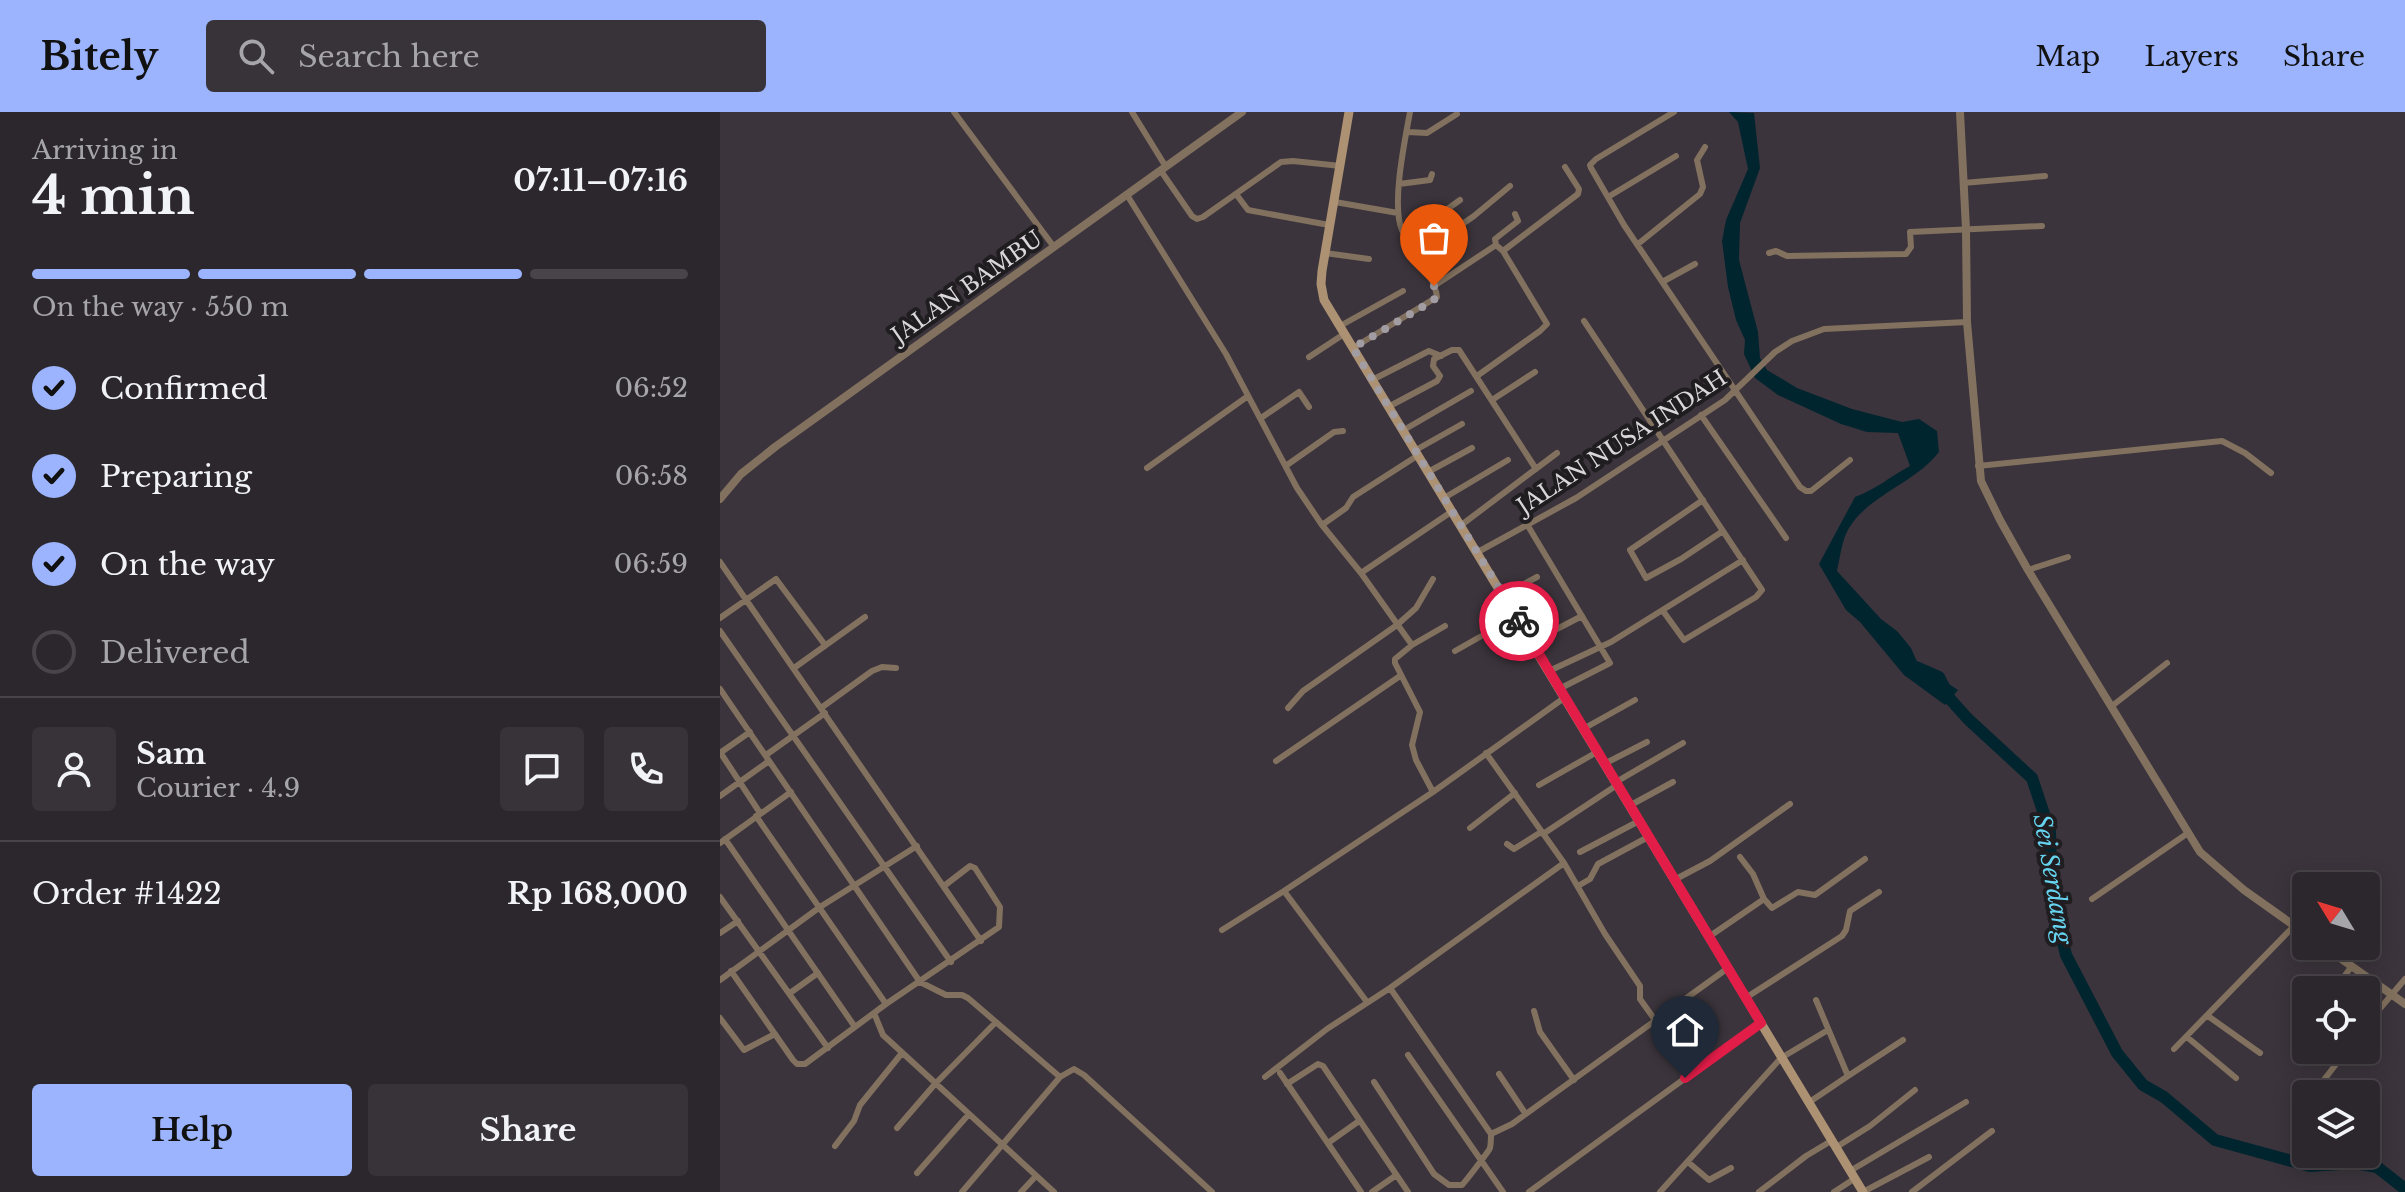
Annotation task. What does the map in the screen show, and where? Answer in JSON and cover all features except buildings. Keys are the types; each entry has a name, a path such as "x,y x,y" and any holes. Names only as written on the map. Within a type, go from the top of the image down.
{"main road":[{"path":"1349,112 1329,225 1322,293 1415,454 1650,836 1863,1192"}],"street":[{"path":"954,112 1054,247"},
{"path":"1132,112 1192,216 1197,219 1281,162 1341,166"},
{"name":"JALAN BAMBU","path":"720,499 741,474 775,447 1242,112"},
{"path":"1353,348 1434,300 1437,293 1400,227 1399,184 1410,112"},
{"path":"1657,112 1661,120"},
{"path":"1674,112 1590,165 1638,244 1739,388 1806,491 1811,491 1850,460"},
{"path":"1960,112 1967,322 1978,466 1987,493 2028,570 2200,852 2292,924"},
{"path":"1408,132 1427,133 1457,114"},
{"path":"1638,244 1700,194 1703,187 1697,160 1705,147"},
{"path":"1608,197 1676,156"},
{"path":"1503,251 1578,194 1579,189 1565,167"},
{"path":"1399,184 1427,181 1432,174"},
{"path":"1963,183 2045,176"},
{"path":"1416,256 1474,216 1510,186"},
{"path":"1236,194 1248,210 1329,225"},
{"path":"1127,195 1226,354 1297,488 1412,645"},
{"path":"1406,239 1460,200"},
{"path":"1335,202 1398,213"},
{"path":"1477,376 1547,324 1503,251 1496,245 1495,239 1518,221 1515,214"},
{"path":"1769,253 1776,251 1787,256 1906,254 1911,247 1910,232 2042,226"},
{"path":"1434,286 1496,245"},
{"path":"1325,253 1369,259"},
{"path":"1664,281 1695,264"},
{"path":"1309,357 1342,330 1403,291"},
{"path":"1584,321 1762,590 1756,597 1684,640 1663,611"},
{"name":"JALAN NUSA INDAH","path":"1476,553 1528,526 1701,415 1739,388 1775,352 1806,334 1824,329 1967,322"},
{"path":"1388,407 1437,381 1440,376 1433,363 1452,350 1459,350 1536,469"},
{"path":"1372,380 1429,351 1441,356"},
{"path":"1492,400 1535,372"},
{"path":"1402,431 1471,391"},
{"path":"1261,418 1299,392 1309,407"},
{"path":"1147,468 1248,396"},
{"path":"1701,415 1786,538"},
{"path":"1322,525 1346,508 1353,497 1462,424"},
{"path":"1287,465 1334,432 1343,431"},
{"path":"1978,466 2222,441 2245,453 2271,473"},
{"path":"1428,472 1472,448"},
{"path":"1460,526 1557,453"},
{"path":"1444,498 1508,460"},
{"path":"1703,500 1630,550 1646,578 1723,531"},
{"path":"1361,573 1451,512"},
{"path":"1222,930 1433,792 1561,693 1610,664 1528,526"},
{"path":"2028,570 2068,557"},
{"path":"1549,671 1663,611 1743,560"},
{"path":"720,562 981,941"},
{"path":"1503,595 1537,577"},
{"path":"720,618 773,579 779,580 825,645"},
{"path":"1288,708 1303,691 1397,625 1416,608 1433,579"},
{"path":"1532,642 1582,616"},
{"path":"794,668 865,617"},
{"path":"1455,651 1515,617"},
{"path":"1433,792 1413,752 1413,735 1420,712 1400,676 1395,659 1445,626"},
{"path":"720,631 951,962"},
{"path":"2112,706 2167,663"},
{"path":"720,796 872,671 882,667 896,668"},
{"path":"1276,761 1400,676"},
{"path":"720,689 920,982 946,995 968,998 1060,1077"},
{"path":"1583,729 1635,700"},
{"path":"720,710 730,704"},
{"path":"750,732 720,752 886,1004"},
{"path":"1604,764 1647,742"},
{"path":"1507,844 1514,849 1542,833 1683,743"},
{"path":"1539,785 1597,752"},
{"path":"1486,753 1564,863 1640,986 1640,999 1655,1020"},
{"path":"1629,806 1673,782"},
{"path":"791,792 723,841 855,1027"},
{"path":"1470,828 1515,793"},
{"path":"1674,880 1710,861 1790,804"},
{"path":"1580,852 1639,821"},
{"path":"2092,899 2188,833"},
{"path":"1578,886 1590,879 1598,864 1650,836"},
{"path":"720,980 820,907 917,846"},
{"path":"1740,857 1772,908 1798,892 1815,895 1865,859"},
{"path":"1265,1077 1564,863"},
{"path":"731,971 797,1064 805,1064 999,927 1001,912 975,868 970,866 944,886"},
{"path":"1284,891 1367,1002"},
{"path":"1747,997 1842,936 1850,911 1879,892"},
{"path":"720,897 828,1048"},
{"path":"1710,936 1764,899"},
{"path":"720,933 738,921"},
{"path":"2174,1049 2292,928"},
{"path":"2343,960 2405,1004"},
{"path":"2344,976 2352,966"},
{"path":"1491,1134 1501,1131 1574,1080 1728,968"},
{"path":"790,993 818,973"},
{"path":"2380,1008 2405,979"},
{"path":"1374,1082 1438,1178 1453,1186 1462,1185 1490,1149 1491,1134 1390,988"},
{"path":"1816,1000 1848,1076"},
{"path":"1534,1011 1540,1032 1574,1080"},
{"path":"874,1013 879,1030 902,1053 1054,1192"},
{"path":"2208,1016 2260,1053"},
{"path":"720,1018 744,1050 775,1034"},
{"path":"897,1128 995,1023"},
{"path":"1529,1192 1761,1023"},
{"path":"1660,1192 1781,1058 1828,1030"},
{"path":"2187,1037 2236,1078"},
{"path":"1808,1103 1903,1040"},
{"path":"835,1146 854,1121 860,1105 902,1053"},
{"path":"1408,1055 1503,1192"},
{"path":"1287,1084 1318,1064 1323,1066 1408,1192"},
{"path":"2324,1080 2336,1064"},
{"path":"962,1192 1060,1077 1074,1069 1212,1192"},
{"path":"1280,1073 1361,1192"},
{"path":"1499,1074 1525,1113"},
{"path":"1759,1192 1806,1156 1833,1145 1915,1090"},
{"path":"1834,1192 1852,1175 1966,1102"},
{"path":"917,1173 969,1114"},
{"path":"1328,1143 1359,1121"},
{"path":"1912,1192 1992,1131"},
{"path":"1863,1192 1929,1157"},
{"path":"1688,1162 1709,1180 1731,1168"},
{"path":"1021,1192 1036,1176"},
{"path":"1372,1192 1395,1176"}],"water":[{"path":"1729,112 1754,113 1760,168 1740,223 1739,260 1758,332 1760,358 1767,370 1797,388 1852,409 1902,422 1919,419 1937,431 1939,452 1917,473 1868,507 1849,528 1837,571 1881,619 1897,631 1911,648 1918,664 1958,690 1945,705 1904,675 1860,622 1846,610 1819,564 1855,497 1910,466 1898,433 1867,432 1841,424 1778,395 1755,378 1744,354 1745,340 1736,320 1728,287 1722,241 1726,220 1748,169 1738,122"}],"waterway":[{"name":"Sei Serdang","path":"1916,667 1939,677 1950,699 1968,719 2032,778 2050,832 2051,874 2066,955 2117,1053 2143,1085 2164,1097 2215,1140 2310,1166 2355,1163 2377,1167 2405,1189"}],"way so far":[{"path":"1434,286 1437,293 1434,300 1353,348 1519,621"}],"route":[{"path":"1519,621 1761,1023 1685,1078"}]}
